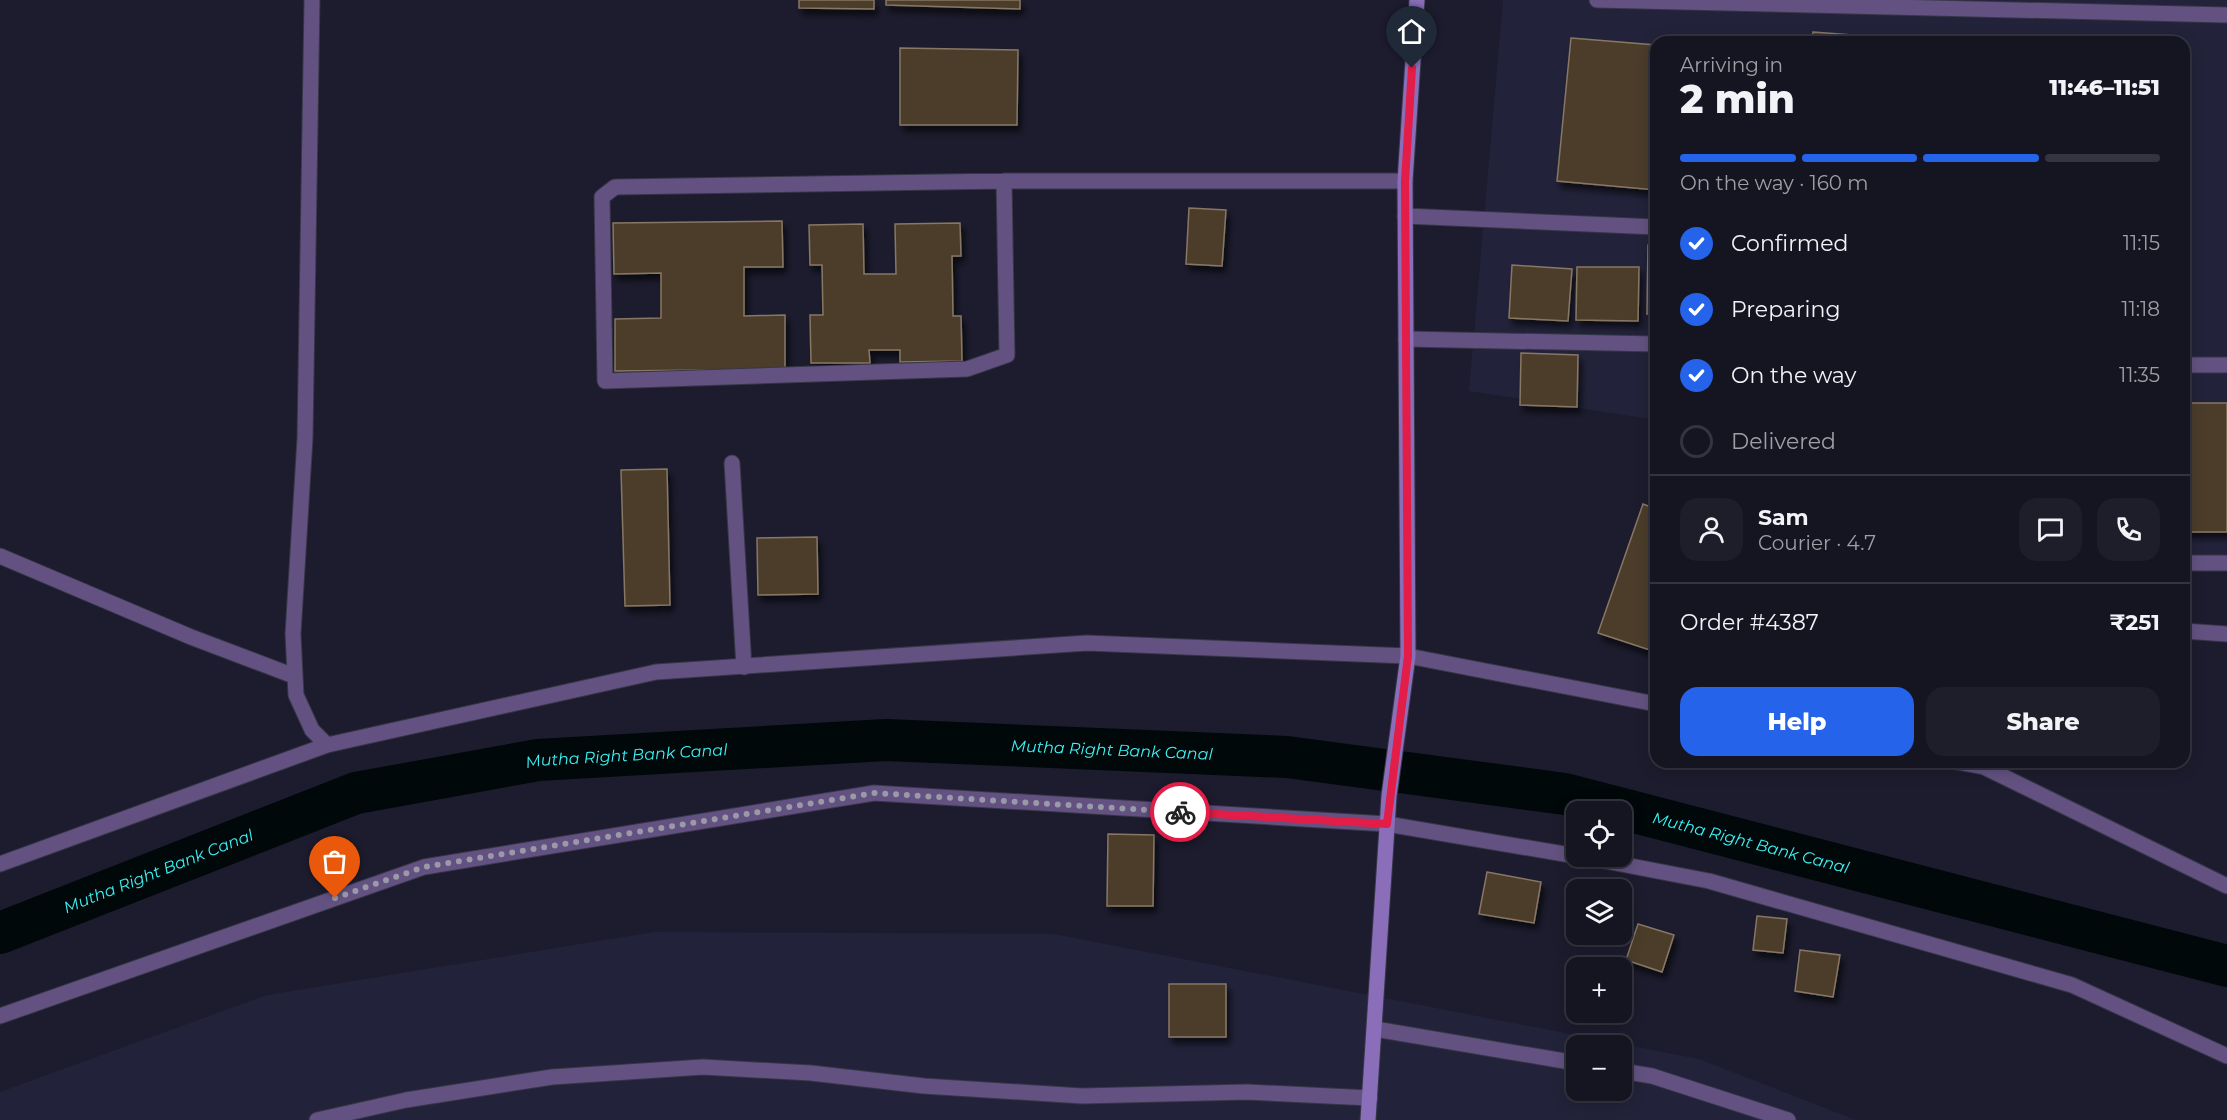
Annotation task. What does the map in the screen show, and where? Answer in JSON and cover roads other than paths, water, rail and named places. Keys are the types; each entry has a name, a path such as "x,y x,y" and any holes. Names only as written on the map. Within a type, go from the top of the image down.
{"street":[{"path":"312,0 305,438 293,634 296,695 312,730 327,745"},
{"path":"1368,1120 1389,796 1408,656 1405,181 1417,0"},
{"path":"1597,0 2227,15"},
{"path":"1004,181 1007,355 967,369 605,381 602,197 615,187 1004,181 1405,181"},
{"path":"1405,216 1650,227"},
{"path":"1406,339 1650,344"},
{"path":"2190,365 2227,365"},
{"path":"732,463 744,667"},
{"path":"0,556 191,637 294,676"},
{"path":"2190,563 2227,563"},
{"path":"2190,631 2227,634"},
{"path":"0,864 327,745 656,672 1087,643 1408,656 1650,703"},
{"path":"1986,768 2227,886"},
{"path":"0,1016 424,867 874,793 1387,824 1566,854"},
{"path":"1632,866 1709,881 2072,985 2227,1056"},
{"path":"1375,1029 1566,1062"},
{"path":"317,1120 406,1100 552,1077 703,1067 811,1073 924,1086 1082,1096 1247,1092 1370,1098"},
{"path":"1632,1073 1652,1076 1788,1120"}],"waterway":[{"name":"Mutha Right Bank Canal","path":"0,933 356,793 538,760 886,740 1287,757 1565,794 2227,966"}]}
